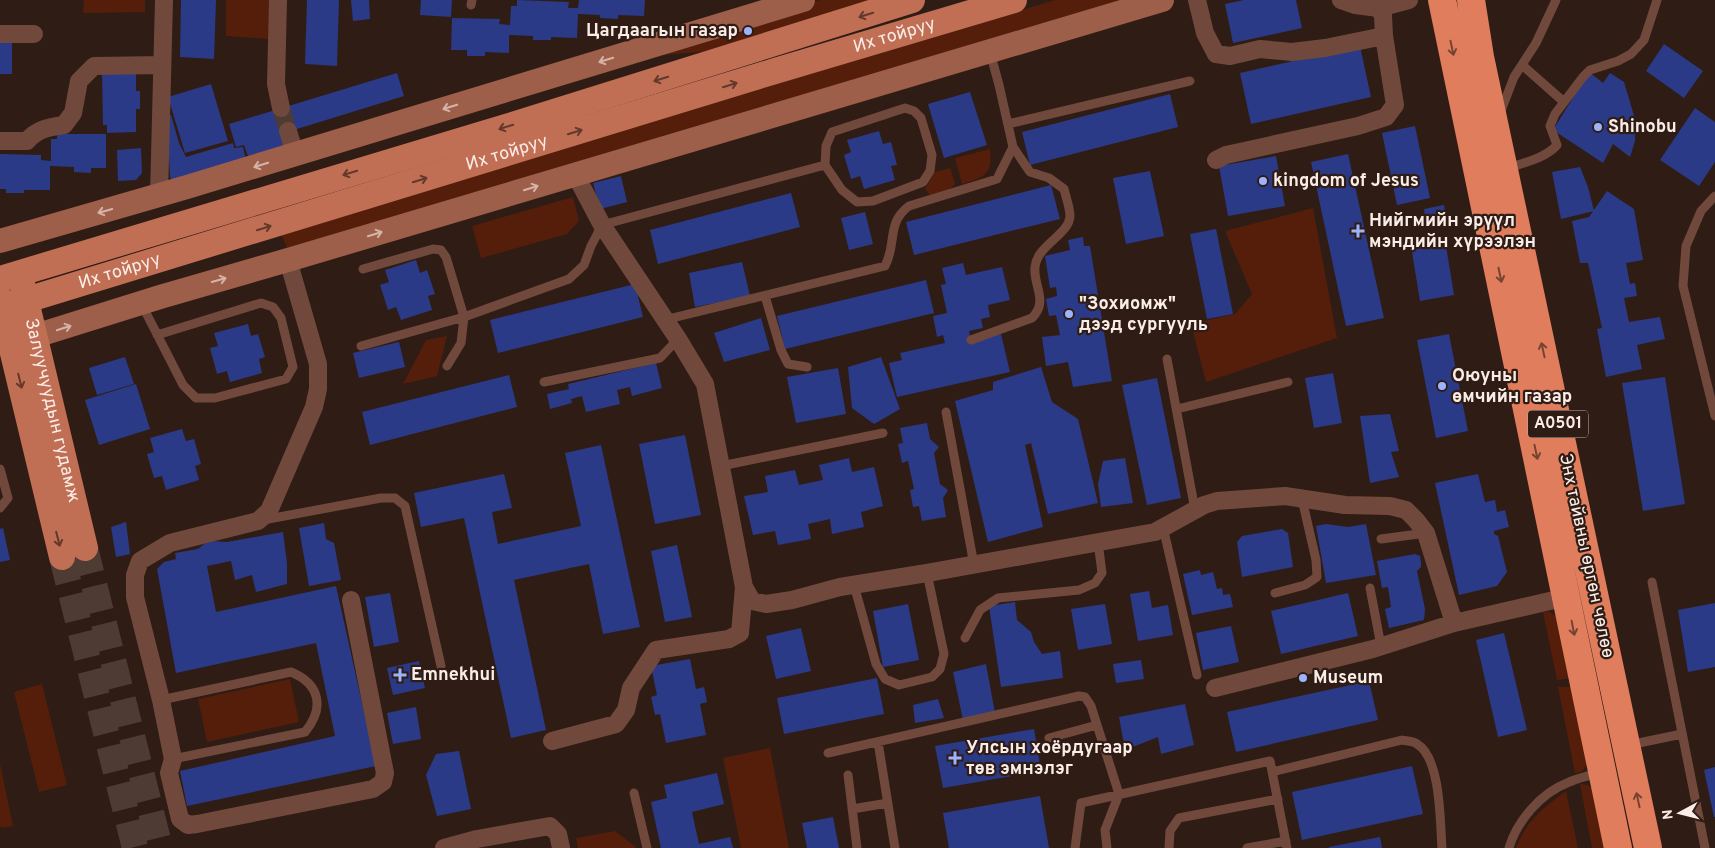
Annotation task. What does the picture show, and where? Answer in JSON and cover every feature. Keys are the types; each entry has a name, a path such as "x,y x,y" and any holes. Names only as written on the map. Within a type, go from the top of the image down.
{"highway":[{"name":"Энх тайвны өргөн чөлөө","path":"1442,0 1618,848"},
{"name":"Энх тайвны өргөн чөлөө","path":"1471,0 1480,57 1648,848"},
{"path":"1480,57 1481,0"}],"main road":[{"name":"Их тойруу","path":"10,276 506,127 912,0"},
{"name":"Их тойруу","path":"7,304 1014,0"},
{"name":"Залуучуудын гудамж","path":"10,276 7,304 15,342 74,553"}],"street":[{"path":"159,196 164,0"},
{"path":"278,0 276,76 281,108"},
{"path":"0,242 295,154 762,6 803,0"},
{"path":"15,342 1162,0"},
{"path":"1196,0 1205,33 1216,54 1230,56 1260,49 1292,52 1384,36"},
{"path":"1341,0 1356,5 1380,8 1409,0"},
{"path":"1216,160 1226,155 1358,126 1386,117 1395,104 1384,36 1383,16 1380,8"},
{"path":"0,34 34,34"},
{"path":"0,141 26,141 34,133 45,128 64,125 73,112 79,81 94,66 162,65"},
{"path":"288,131 295,154"},
{"path":"552,741 616,724 626,710 632,688 656,650 729,640 740,633 744,587 705,384 678,339 602,225 575,174"},
{"path":"288,260 318,364 318,389 314,407 269,512 258,521 170,543 140,561 135,575 135,597 161,700 173,759 169,773 176,809 180,819 188,825 198,824 373,789 383,782 385,773 351,600"},
{"path":"744,587 752,601 766,604 792,600 854,584 974,565 1155,532 1216,501 1285,496 1345,505 1390,506 1406,510 1426,533 1454,623"},
{"path":"1216,688 1381,646 1454,623 1567,597"},
{"path":"444,848 477,839 550,826 558,834 561,848"}],"lane":[{"path":"1496,126 1514,77 1536,43 1556,0"},
{"path":"1505,169 1553,150 1557,145 1550,126 1555,114 1590,70 1618,61 1631,54 1638,47 1644,40 1657,0"},
{"path":"971,340 1032,318 1038,312 1040,298 1035,268 1038,257 1065,228 1070,217 1064,189 1049,178 1030,172 1013,147 990,52"},
{"path":"1522,65 1564,102"},
{"path":"1008,124 1190,81"},
{"path":"905,108 914,111 921,118 932,155 930,172 923,182 873,201 857,202 842,190 825,165 826,146 832,132 905,108"},
{"path":"664,320 885,266 890,256 895,221 901,212 909,206 997,179 1013,147"},
{"path":"361,346 464,317 569,279 584,265 602,225 825,165"},
{"path":"1715,196 1701,211 1686,246 1683,286 1715,416"},
{"path":"363,269 432,249 441,250 446,257 464,317 461,343 447,366"},
{"path":"765,296 781,350 788,364 807,367"},
{"path":"141,303 157,335 182,385 196,398 215,398 286,380 293,367 281,318 274,307 261,303 157,335"},
{"path":"544,382 660,358 678,339"},
{"path":"1167,359 1195,510"},
{"path":"1177,409 1288,382"},
{"path":"946,412 974,565"},
{"path":"721,466 883,433"},
{"path":"0,469 8,498 0,508"},
{"path":"258,521 381,498 396,498 405,506 441,666"},
{"path":"1275,593 1305,585 1317,577 1316,560 1302,499"},
{"path":"1163,527 1196,674"},
{"path":"1381,539 1426,533"},
{"path":"965,638 980,610 998,598 1079,590 1095,582 1102,573 1098,542"},
{"path":"854,584 876,664 885,679 899,685 932,677 940,669 944,654 927,573"},
{"path":"1652,582 1704,848"},
{"path":"1370,588 1381,646"},
{"path":"161,700 291,672 303,677 312,686 316,698 318,710 314,721 305,732 173,759"},
{"path":"828,753 1079,696 1085,697 1091,706 1119,794 1105,830 1107,848"},
{"path":"1049,738 1097,726"},
{"path":"1626,746 1682,734"},
{"path":"1272,772 1402,740 1418,744 1431,760 1437,786 1442,848"},
{"path":"878,742 895,848"},
{"path":"1075,848 1081,803 1270,761 1287,845 1247,848"},
{"path":"1508,848 1519,825 1544,798 1567,782 1603,772"},
{"path":"848,775 857,848"},
{"path":"634,793 647,848"},
{"path":"1169,848 1170,831 1179,818 1278,799"},
{"path":"852,809 888,804"}],"shaded area":[{"path":"84,0 145,0 145,12 83,13"},
{"path":"226,0 271,0 269,39 226,36"},
{"path":"820,0 881,0 721,50 641,57"},
{"path":"1055,0 1122,0 287,248 280,232"},
{"path":"990,149 990,164 985,174 962,184 955,158"},
{"path":"950,168 955,184 950,189 930,195 925,189 935,172"},
{"path":"573,197 579,221 567,234 481,258 472,226"},
{"path":"1313,208 1337,338 1206,382 1191,324 1235,314 1252,294 1225,231"},
{"path":"447,336 437,376 403,384 426,340"},
{"path":"1543,612 1550,612 1557,617 1571,678 1557,680"},
{"path":"290,679 299,722 207,742 198,699"},
{"path":"42,684 67,785 39,792 14,692"},
{"path":"1558,687 1572,687 1587,762 1583,770 1577,773 1575,773"},
{"path":"770,748 789,848 741,848 723,758"},
{"path":"0,764 13,826 1,828 0,825"},
{"path":"1580,784 1588,785 1595,791 1606,848 1592,848"},
{"path":"1566,791 1578,848 1516,848 1525,830 1536,816"},
{"path":"615,831 637,848 578,848 576,838"}],"building":[{"path":"181,0 216,0 214,59 180,57"},
{"path":"307,0 339,0 337,66 305,64"},
{"path":"351,0 369,0 370,19 353,21"},
{"path":"421,0 452,0 451,17 420,15"},
{"path":"517,0 569,2 568,8 578,8 579,0 645,0 644,16 618,15 618,19 600,18 600,15 578,14 577,38 551,37 551,40 533,40 533,36 509,35 509,53 485,52 485,56 467,56 467,50 451,50 452,18 500,19 499,24 510,25 511,6 517,6"},
{"path":"1244,0 1296,0 1302,28 1233,43 1225,4"},
{"path":"0,42 12,42 12,74 0,74"},
{"path":"1664,44 1703,71 1684,98 1646,71"},
{"path":"1360,46 1371,97 1251,124 1240,73"},
{"path":"1589,72 1603,83 1610,73 1624,82 1635,119 1635,141 1630,157 1613,144 1603,163 1553,130"},
{"path":"136,73 136,91 140,91 140,109 136,109 136,132 107,133 107,125 103,125 102,74"},
{"path":"397,73 404,96 284,133 288,144 248,156 244,145 236,147 229,124"},
{"path":"211,84 228,141 185,153 168,97"},
{"path":"970,92 987,145 944,158 928,104"},
{"path":"1170,94 1178,127 1030,165 1022,132"},
{"path":"1695,108 1715,122 1715,162 1699,186 1660,160"},
{"path":"169,115 171,115 179,143 186,157 233,143 234,148 243,147 247,165 173,182 170,177"},
{"path":"1415,126 1430,198 1397,205 1382,133"},
{"path":"879,131 883,144 891,142 897,165 891,166 895,180 864,189 860,176 851,179 844,155 851,152 847,140"},
{"path":"57,134 106,134 106,168 91,168 91,173 74,172 74,167 50,166 50,190 24,190 24,193 6,193 6,189 0,189 0,154 41,155 41,160 51,161 51,139 57,139"},
{"path":"141,148 142,173 136,180 118,181 117,150"},
{"path":"1348,154 1384,318 1346,326 1311,162"},
{"path":"1276,156 1285,206 1228,216 1219,166"},
{"path":"1580,167 1588,187 1594,211 1561,219 1552,172"},
{"path":"1150,171 1164,236 1126,244 1113,178"},
{"path":"621,176 627,202 600,209 593,183"},
{"path":"1051,185 1060,219 914,255 906,222"},
{"path":"1607,191 1634,209 1643,260 1626,263 1630,284 1635,283 1637,296 1624,298 1629,322 1660,317 1665,339 1637,345 1642,369 1606,377 1597,329 1602,328 1588,263 1580,263 1572,221 1589,217"},
{"path":"791,193 800,227 658,264 650,230"},
{"path":"1444,205 1448,225 1427,228 1424,209"},
{"path":"865,212 873,244 849,250 841,218"},
{"path":"1216,229 1233,314 1207,319 1190,234"},
{"name":"\"Зохиомж\" дээд сургууль","path":"1083,237 1084,246 1090,246 1112,381 1073,387 1068,362 1046,366 1042,337 1060,335 1056,315 1049,316 1046,299 1057,296 1056,287 1050,288 1045,256 1070,250 1068,240"},
{"path":"1445,240 1454,295 1420,301 1411,246"},
{"path":"416,260 420,273 427,270 435,294 428,296 432,310 401,320 396,307 388,310 380,285 389,282 385,270"},
{"path":"742,262 750,296 695,307 689,273"},
{"path":"963,263 966,275 1002,267 1010,300 988,305 990,317 981,319 983,328 969,331 971,341 1001,334 1010,372 897,397 889,363 902,360 900,353 945,343 943,335 937,337 933,316 947,313 941,285 946,284 942,268"},
{"path":"926,280 934,313 785,349 777,316"},
{"path":"635,284 643,317 498,353 490,320"},
{"path":"761,318 770,350 724,362 714,333"},
{"path":"248,324 251,336 258,334 265,357 259,359 262,373 230,382 227,371 217,374 210,348 218,346 214,333"},
{"name":"Оюуны өмчийн газар","path":"1449,334 1468,431 1436,438 1417,340"},
{"path":"399,342 405,367 359,378 353,353"},
{"path":"125,357 134,384 97,395 89,368"},
{"path":"881,357 900,409 874,424 852,408 848,367"},
{"path":"656,363 662,388 632,396 630,387 617,390 620,404 586,412 582,396 571,399 572,403 550,409 547,394 569,389 568,384"},
{"path":"1041,367 1052,402 1078,419 1098,503 1048,514 1031,443 1025,445 1043,527 988,542 955,401 993,390 993,382"},
{"path":"838,368 846,414 796,423 787,377"},
{"path":"1333,373 1342,423 1314,428 1305,378"},
{"path":"509,375 517,407 370,445 362,412"},
{"path":"1665,377 1685,504 1643,511 1622,383"},
{"path":"1157,378 1181,498 1147,505 1122,385"},
{"path":"136,384 150,429 99,445 85,400"},
{"path":"1390,414 1399,451 1391,452 1399,477 1370,483 1360,416"},
{"path":"927,423 930,439 939,447 934,453 940,484 948,490 943,498 946,517 922,521 919,506 913,507 910,490 914,489 908,461 902,463 898,444 903,443 900,428"},
{"path":"182,429 186,441 194,439 201,464 195,466 199,480 166,490 162,476 154,478 147,454 154,452 150,438"},
{"path":"685,435 701,515 655,524 639,444"},
{"path":"601,445 640,627 603,634 589,564 514,580 546,730 511,738 464,518 421,527 414,493 504,474 512,508 492,512 498,544 581,526 565,453"},
{"path":"849,458 852,472 874,467 883,506 861,512 864,527 832,534 830,519 808,524 811,539 778,545 775,531 753,535 744,496 768,492 765,476 795,470 799,485 823,480 819,465"},
{"path":"1125,458 1133,503 1101,507 1098,484 1103,461"},
{"path":"1478,474 1485,502 1495,500 1497,512 1505,510 1509,527 1494,531 1494,534 1498,536 1507,572 1497,586 1459,595 1435,483"},
{"path":"126,522 130,554 116,557 111,527"},
{"path":"324,523 326,539 334,543 341,580 309,586 299,528"},
{"path":"1326,524 1348,527 1366,524 1376,575 1326,583 1316,526"},
{"path":"3,528 10,560 0,562 0,529"},
{"path":"1282,529 1288,533 1293,567 1242,577 1237,542 1242,536"},
{"path":"283,532 287,563 287,584 256,592 252,575 235,580 231,561 207,566 216,612 336,586 376,766 187,806 180,771 335,736 316,643 176,673 157,569 164,562 176,559 175,553 198,549 212,541 227,542"},
{"path":"677,545 692,617 665,622 651,551"},
{"path":"1415,554 1420,556 1421,562 1421,567 1417,571 1425,609 1424,620 1389,628 1385,609 1391,607 1388,587 1382,588 1377,561"},
{"path":"1200,570 1201,575 1213,572 1217,589 1222,588 1223,595 1230,594 1233,607 1192,615 1183,574"},
{"path":"1149,591 1152,608 1168,605 1173,635 1138,641 1130,594"},
{"path":"390,593 399,642 374,647 365,597"},
{"path":"1348,593 1358,636 1281,654 1271,611"},
{"path":"1015,602 1017,620 1031,632 1034,642 1042,654 1060,651 1063,678 1001,687 989,606"},
{"path":"1715,603 1715,667 1688,672 1678,610"},
{"path":"908,604 919,660 883,667 873,611"},
{"path":"1105,604 1112,644 1078,650 1071,609"},
{"path":"1231,626 1239,662 1203,670 1196,633"},
{"path":"801,628 811,671 776,679 766,636"},
{"path":"1504,633 1527,730 1498,737 1476,640"},
{"path":"690,659 696,689 704,687 707,702 700,704 706,735 666,743 660,714 655,715 651,697 657,695 651,666"},
{"path":"1141,660 1144,679 1116,683 1113,664"},
{"path":"419,661 425,688 393,695 387,668"},
{"path":"986,664 995,713 963,720 953,672"},
{"path":"877,678 884,714 784,734 777,698"},
{"path":"1369,681 1378,720 1236,752 1227,712"},
{"path":"938,699 944,718 915,723 913,705"},
{"path":"1185,704 1194,745 1161,754 1158,737 1125,750 1119,717"},
{"path":"416,707 421,739 393,744 387,713"},
{"path":"1034,729 1041,771 943,788 935,746"},
{"path":"459,751 471,809 437,816 426,775 436,754"},
{"path":"1412,766 1423,814 1302,840 1292,792"},
{"path":"1715,767 1715,817 1714,817 1704,770"},
{"path":"717,773 724,804 692,812 699,844 730,837 733,848 661,848 651,802 667,798 664,785"},
{"path":"1040,796 1049,848 949,848 943,813"},
{"path":"833,817 839,848 807,848 802,823"},
{"path":"1380,837 1382,848 1329,848 1329,847"}],"tunnel":[{"path":"281,108 288,131"},
{"path":"85,548 160,848"},
{"path":"62,557 135,848"}],"place":[{"name":"Цагдаагын газар","path":"748,31"},
{"name":"Shinobu","path":"1598,127"},
{"name":"kingdom of Jesus","path":"1263,181"},
{"name":"Нийгмийн эрүүл мэндийн хүрээлэн","path":"1358,231"},
{"name":"\"Зохиомж\" дээд сургууль","path":"1069,314"},
{"name":"Оюуны өмчийн газар","path":"1442,386"},
{"name":"Emnekhui","path":"400,675"},
{"name":"Museum","path":"1303,678"},
{"name":"Улсын хоёрдугаар төв эмнэлэг","path":"955,758"}]}
